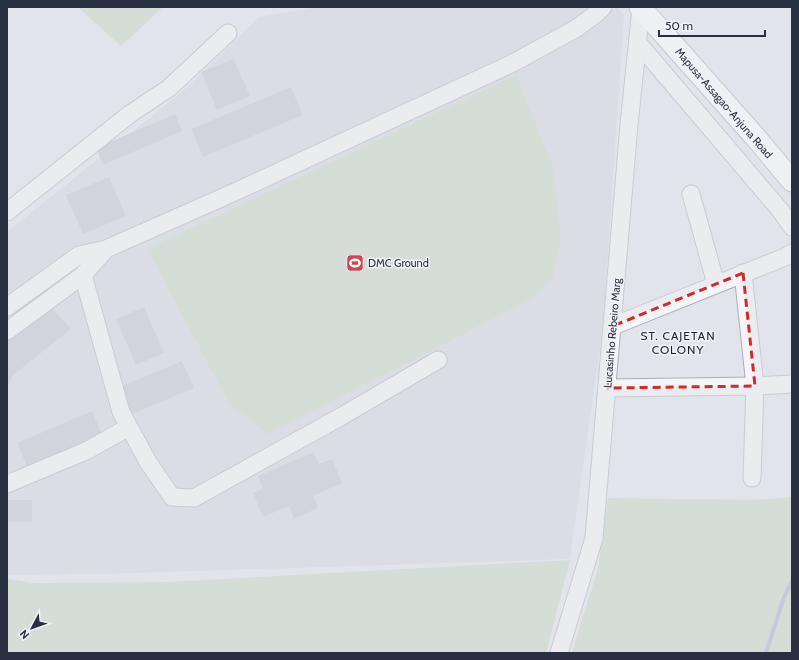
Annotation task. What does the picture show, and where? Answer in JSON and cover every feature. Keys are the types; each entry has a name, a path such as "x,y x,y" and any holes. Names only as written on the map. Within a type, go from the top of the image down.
{"main road":[{"name":"Mapusa-Assagao-Anjuna Road","path":"641,7 792,181"}],"street":[{"path":"7,307 79,255 106,249 237,191 511,64 577,28 603,7"},
{"name":"Lucasinho Rebeiro Marg","path":"559,653 594,538 608,388 629,125 641,7"},
{"path":"7,212 130,114 169,88 228,33"},
{"path":"638,43 780,210 792,227"},
{"path":"692,194 716,284"},
{"path":"7,331 83,275 106,249"},
{"path":"613,326 792,253"},
{"path":"743,274 755,386 752,478"},
{"path":"83,275 121,412 148,462 172,497 194,498 342,416 438,360"},
{"path":"608,388 792,384"},
{"path":"7,484 86,451 129,427"}],"highlighted area":[{"path":"743,273 755,386 608,388 613,326"}],"shaded area":[{"path":"317,7 617,7 624,15 603,326 570,559 104,574 7,575 7,232 183,91 259,17"}],"green space":[{"path":"78,7 163,7 121,46"},
{"name":"DMC Ground","path":"516,75 554,170 561,241 553,276 534,298 267,434 229,403 147,249"},
{"path":"792,497 792,653 572,653 598,568 608,498 751,500"},
{"path":"570,560 546,653 7,653 7,579 35,583 169,582"}],"building":[{"path":"234,59 250,96 217,110 201,72"},
{"path":"291,87 303,115 203,157 191,129"},
{"path":"175,114 182,131 103,165 96,148"},
{"path":"109,177 126,216 83,234 66,195"},
{"path":"144,307 164,353 136,365 116,319"},
{"path":"52,308 71,329 12,376 7,388 7,342"},
{"path":"182,361 194,388 132,414 120,387"},
{"path":"92,411 102,435 27,466 17,443"},
{"path":"314,452 319,464 332,459 342,483 313,496 318,508 294,519 289,506 263,517 253,493 263,488 258,476"},
{"path":"7,500 32,500 32,522 7,522"}],"waterway":[{"path":"766,653 784,597 792,581"}],"place":[{"name":"DMC Ground","path":"355,263"}],"district":[{"name":"ST. CAJETAN COLONY","path":"678,343"}]}
